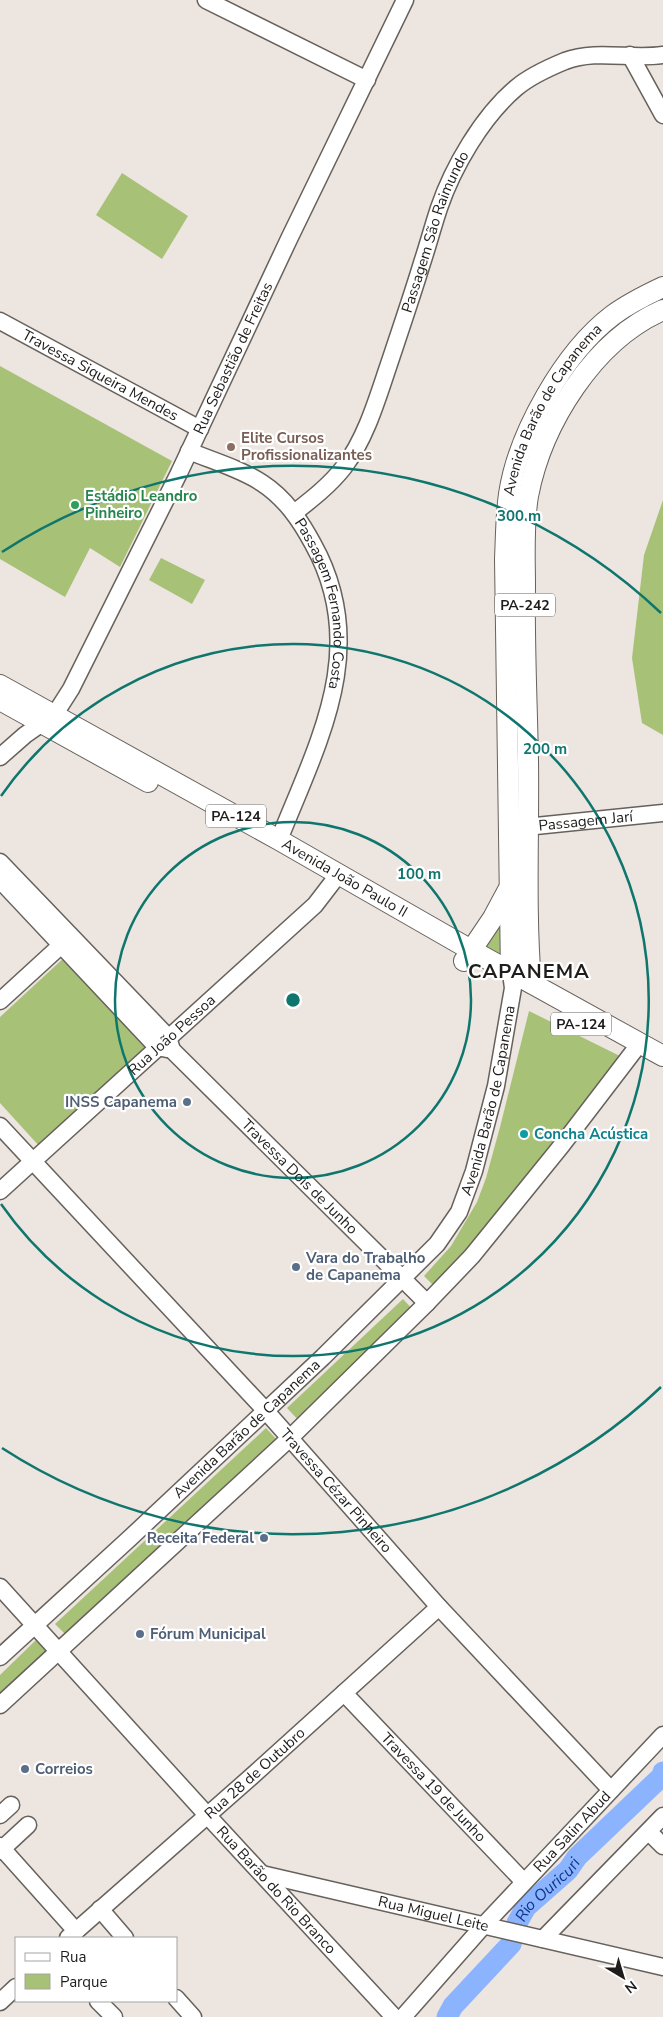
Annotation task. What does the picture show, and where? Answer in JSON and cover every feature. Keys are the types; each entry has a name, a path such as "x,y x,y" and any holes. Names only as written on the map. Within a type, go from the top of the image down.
{"main road":[{"name":"Avenida Barão de Capanema","path":"514,981 508,888 508,829 515,610 525,523 519,494 516,463 545,398 564,368 585,343 612,316 642,297 663,287"},
{"name":"Avenida Barão de Capanema","path":"519,494 560,411 588,368 624,333 663,310"},
{"path":"612,316 624,333"},
{"name":"Avenida Barão de Capanema","path":"514,981 529,952 528,827 515,610"},
{"name":"Avenida João Paulo II","path":"0,685 48,719 467,956 636,1047 663,1068"},
{"name":"Avenida João Paulo II","path":"0,700 48,719 279,840 335,880"},
{"path":"467,956 493,918 508,888"},
{"name":"Avenida João Paulo II","path":"636,1047 663,1056"}],"street":[{"path":"206,0 367,80"},
{"name":"Rua Sebastião de Freitas","path":"48,719 71,689 190,451 289,239 405,0"},
{"path":"630,55 663,115"},
{"name":"Passagem São Raimundo","path":"294,512 330,482 344,466 359,442 384,380 439,207 471,143 492,114 516,88 539,73 568,60 589,56 663,55"},
{"name":"Travessa Siqueira Mendes","path":"0,320 200,429"},
{"name":"Passagem Fernando Costa","path":"190,451 262,483 294,512 318,553 334,600 339,646 334,694 279,840"},
{"path":"0,757 25,735 48,719"},
{"name":"Passagem Jarí","path":"508,829 663,813"},
{"name":"Travessa Dois de Junho","path":"0,862 66,940 166,1045 427,1303"},
{"name":"Travessa Dois de Junho","path":"0,880 66,940"},
{"name":"Rua João Pessoa","path":"0,1191 31,1161 166,1045 316,906 335,880"},
{"path":"0,1002 66,940"},
{"name":"Avenida Barão de Capanema","path":"0,1657 265,1410 403,1278 437,1244 448,1230 468,1192 496,1086 514,981"},
{"path":"0,1706 290,1438 427,1303 472,1256 562,1145 636,1047"},
{"name":"Travessa Cézar Pinheiro","path":"0,1126 265,1410 439,1607 611,1790"},
{"name":"Rua Barão do Rio Branco","path":"0,1587 394,2017"},
{"name":"Rua 28 de Outubro","path":"72,1935 439,1607"},
{"name":"Travessa 19 de Junho","path":"344,1693 524,1882"},
{"name":"Rua Salin Abud","path":"403,2017 491,1927 524,1882 663,1735"},
{"path":"543,1939 650,1832 663,1816"},
{"path":"28,1825 1,1849 72,1935"},
{"path":"650,1832 663,1846"},
{"name":"Rua Miguel Leite","path":"262,1874 660,1966"},
{"path":"100,1909 124,1937"},
{"path":"660,1966 663,1982"},
{"path":"0,2002 15,1988"},
{"path":"178,2000 193,2017"},
{"path":"99,2002 114,2017"}],"green space":[{"path":"122,173 188,216 162,259 96,215"},
{"name":"Estádio Leandro Pinheiro","path":"0,366 172,461 120,567 90,548 65,597 0,559"},
{"path":"663,500 663,735 642,723 632,658 644,555"},
{"path":"161,558 205,580 192,604 149,580"},
{"path":"508,911 510,961 485,949"},
{"path":"67,955 152,1045 40,1147 0,1103 0,1017"},
{"path":"529,1011 630,1061 436,1288 424,1276 451,1246 477,1202 486,1178 500,1127"},
{"path":"403,1299 415,1312 300,1422 287,1408"},
{"path":"266,1428 277,1440 68,1637 55,1624"},
{"path":"37,1639 50,1654 0,1701 0,1675"}],"waterway":[{"name":"Rio Ouricuri","path":"447,2017 453,2006 511,1944 517,1923 526,1907 568,1870 577,1857 662,1776 663,1772"}],"place":[{"name":"Elite Cursos Profissionalizantes","path":"231,447"},
{"name":"Estádio Leandro Pinheiro","path":"75,505"},
{"name":"INSS Capanema","path":"187,1102"},
{"name":"Concha Acústica","path":"524,1134"},
{"name":"Vara do Trabalho de Capanema","path":"296,1267"},
{"name":"Receita Federal","path":"264,1538"},
{"name":"Fórum Municipal","path":"140,1634"},
{"name":"Correios","path":"25,1769"}],"district":[{"name":"CAPANEMA","path":"529,971"}]}
